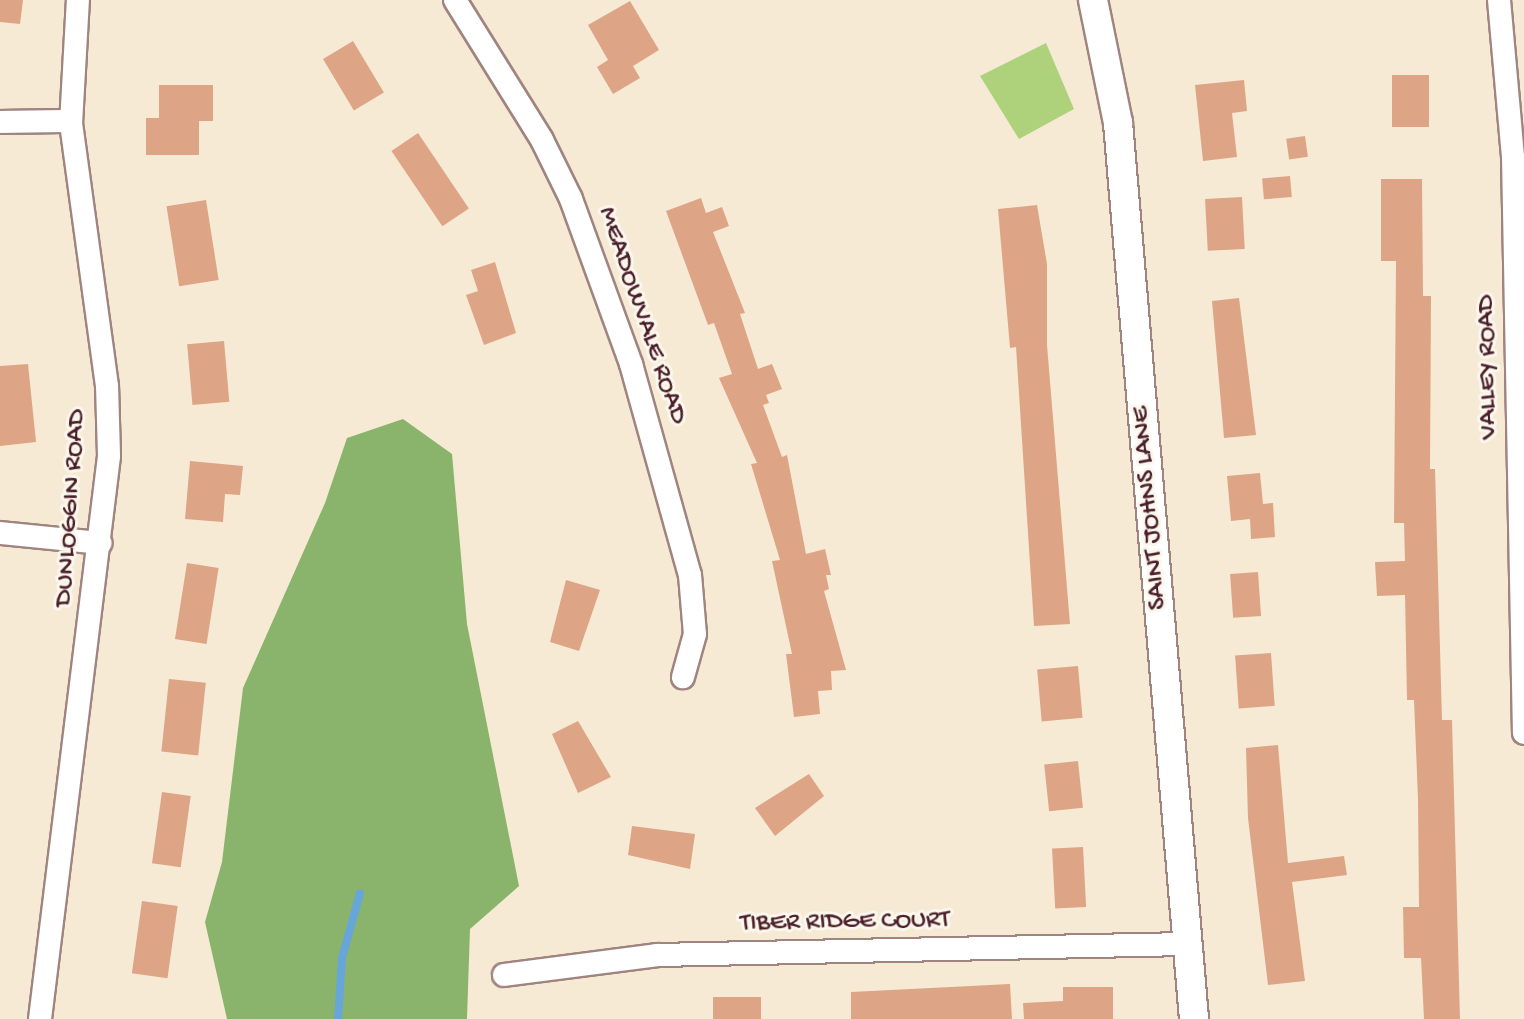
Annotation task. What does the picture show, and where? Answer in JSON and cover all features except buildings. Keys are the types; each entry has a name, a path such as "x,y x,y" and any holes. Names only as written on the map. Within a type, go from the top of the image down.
{"street":[{"name":"DUNLOGGIN ROAD","path":"40,1019 101,543 109,456 107,386 70,121 78,0"},
{"name":"MEADOWVALE ROAD","path":"455,0 542,140 571,199 631,364 690,575 695,634 683,677"},
{"name":"SAINT JOHNS LANE","path":"1093,0 1118,123 1194,1019"},
{"name":"VALLEY ROAD","path":"1499,0 1513,157 1524,733"},
{"path":"0,122 70,121"},
{"path":"0,533 101,543"},
{"name":"TIBER RIDGE COURT","path":"504,975 670,955 1188,944"}],"green space":[{"path":"1046,43 1074,109 1019,139 980,76"},
{"path":"403,419 452,454 467,624 519,886 470,929 467,1019 227,1019 205,922 222,862 243,688 325,503 347,438"}],"waterway":[{"path":"338,1019 342,958 360,893"}]}
